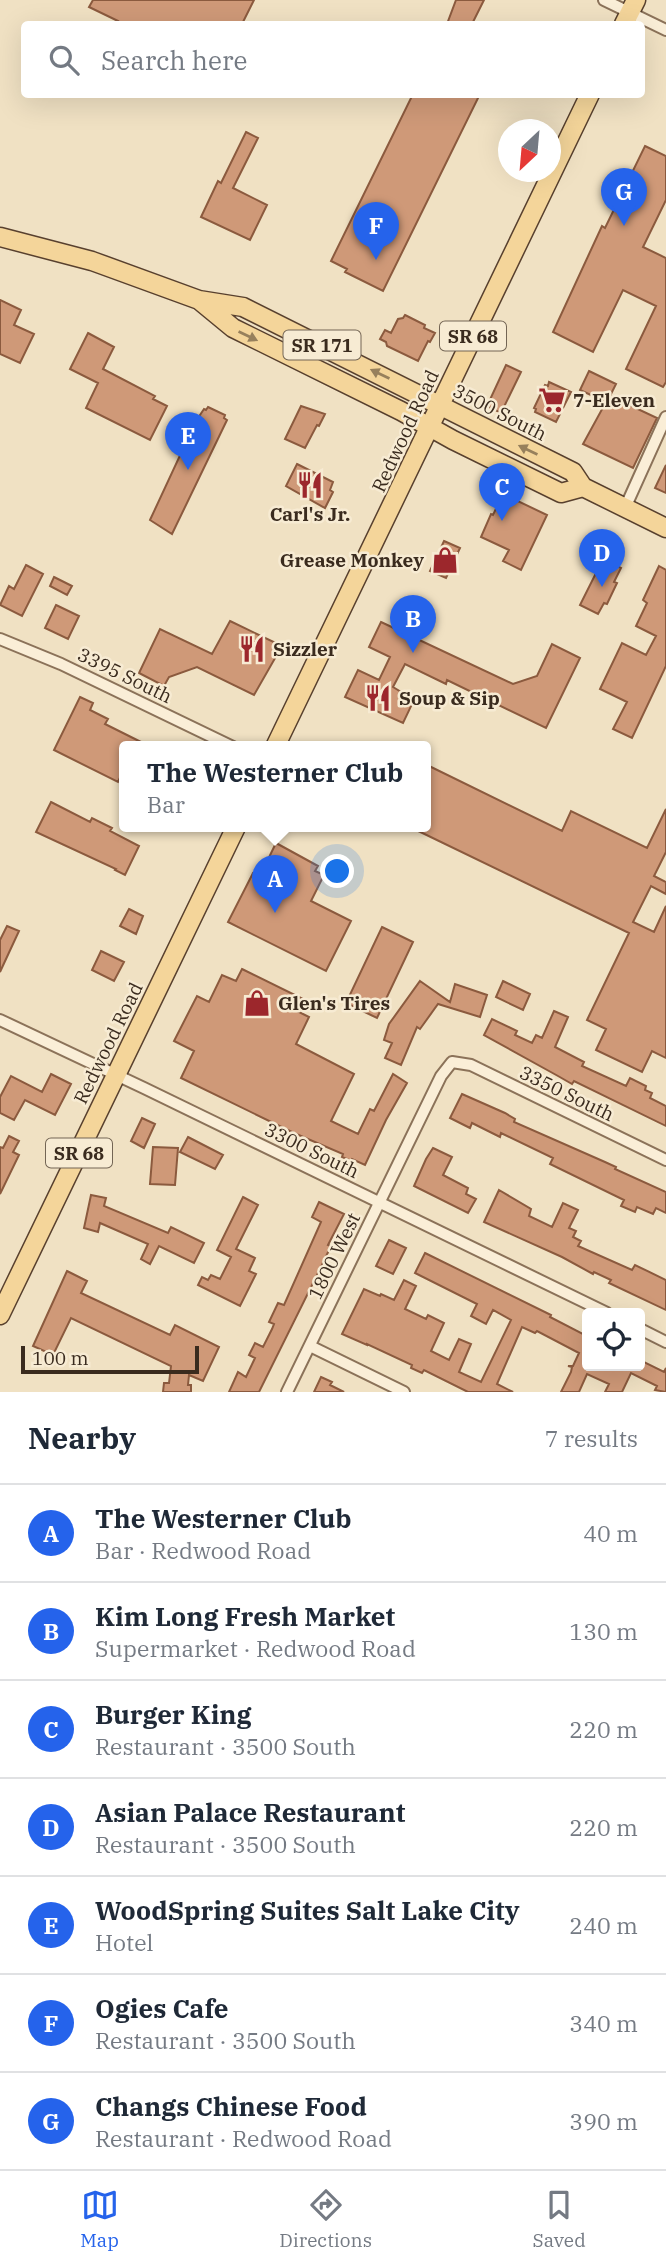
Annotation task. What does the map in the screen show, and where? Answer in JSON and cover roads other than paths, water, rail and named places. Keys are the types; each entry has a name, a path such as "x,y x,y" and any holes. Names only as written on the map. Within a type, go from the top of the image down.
{"main road":[{"name":"Redwood Road","path":"278,741 588,98"},
{"name":"3500 South","path":"0,237 92,261 199,300 243,307 573,472 583,487 666,528"},
{"name":"3500 South","path":"199,300 233,328 561,493 583,487"},
{"name":"Redwood Road","path":"0,1315 234,832"}],"street":[{"path":"604,0 666,30"},
{"path":"625,508 666,417"},
{"name":"3395 South","path":"0,639 61,664 221,741"},
{"name":"3300 South","path":"0,1020 597,1308"},
{"name":"3350 South","path":"452,1062 471,1065 666,1160"},
{"name":"1800 West","path":"287,1392 440,1076 452,1062"},
{"path":"645,1332 666,1342"},
{"path":"310,1346 404,1392"}],"place":[{"name":"Changs Chinese Food","path":"624,226"},
{"name":"Ogies Cafe","path":"376,260"},
{"name":"7-Eleven","path":"552,400"},
{"name":"WoodSpring Suites Salt Lake City","path":"188,470"},
{"name":"Carl's Jr.","path":"310,485"},
{"name":"Burger King","path":"502,521"},
{"name":"Grease Monkey","path":"445,560"},
{"name":"Asian Palace Restaurant","path":"602,587"},
{"name":"Sizzler","path":"252,649"},
{"name":"Kim Long Fresh Market","path":"413,653"},
{"name":"Soup & Sip","path":"378,698"},
{"name":"The Westerner Club","path":"275,913"},
{"name":"Glen's Tires","path":"257,1003"}]}
